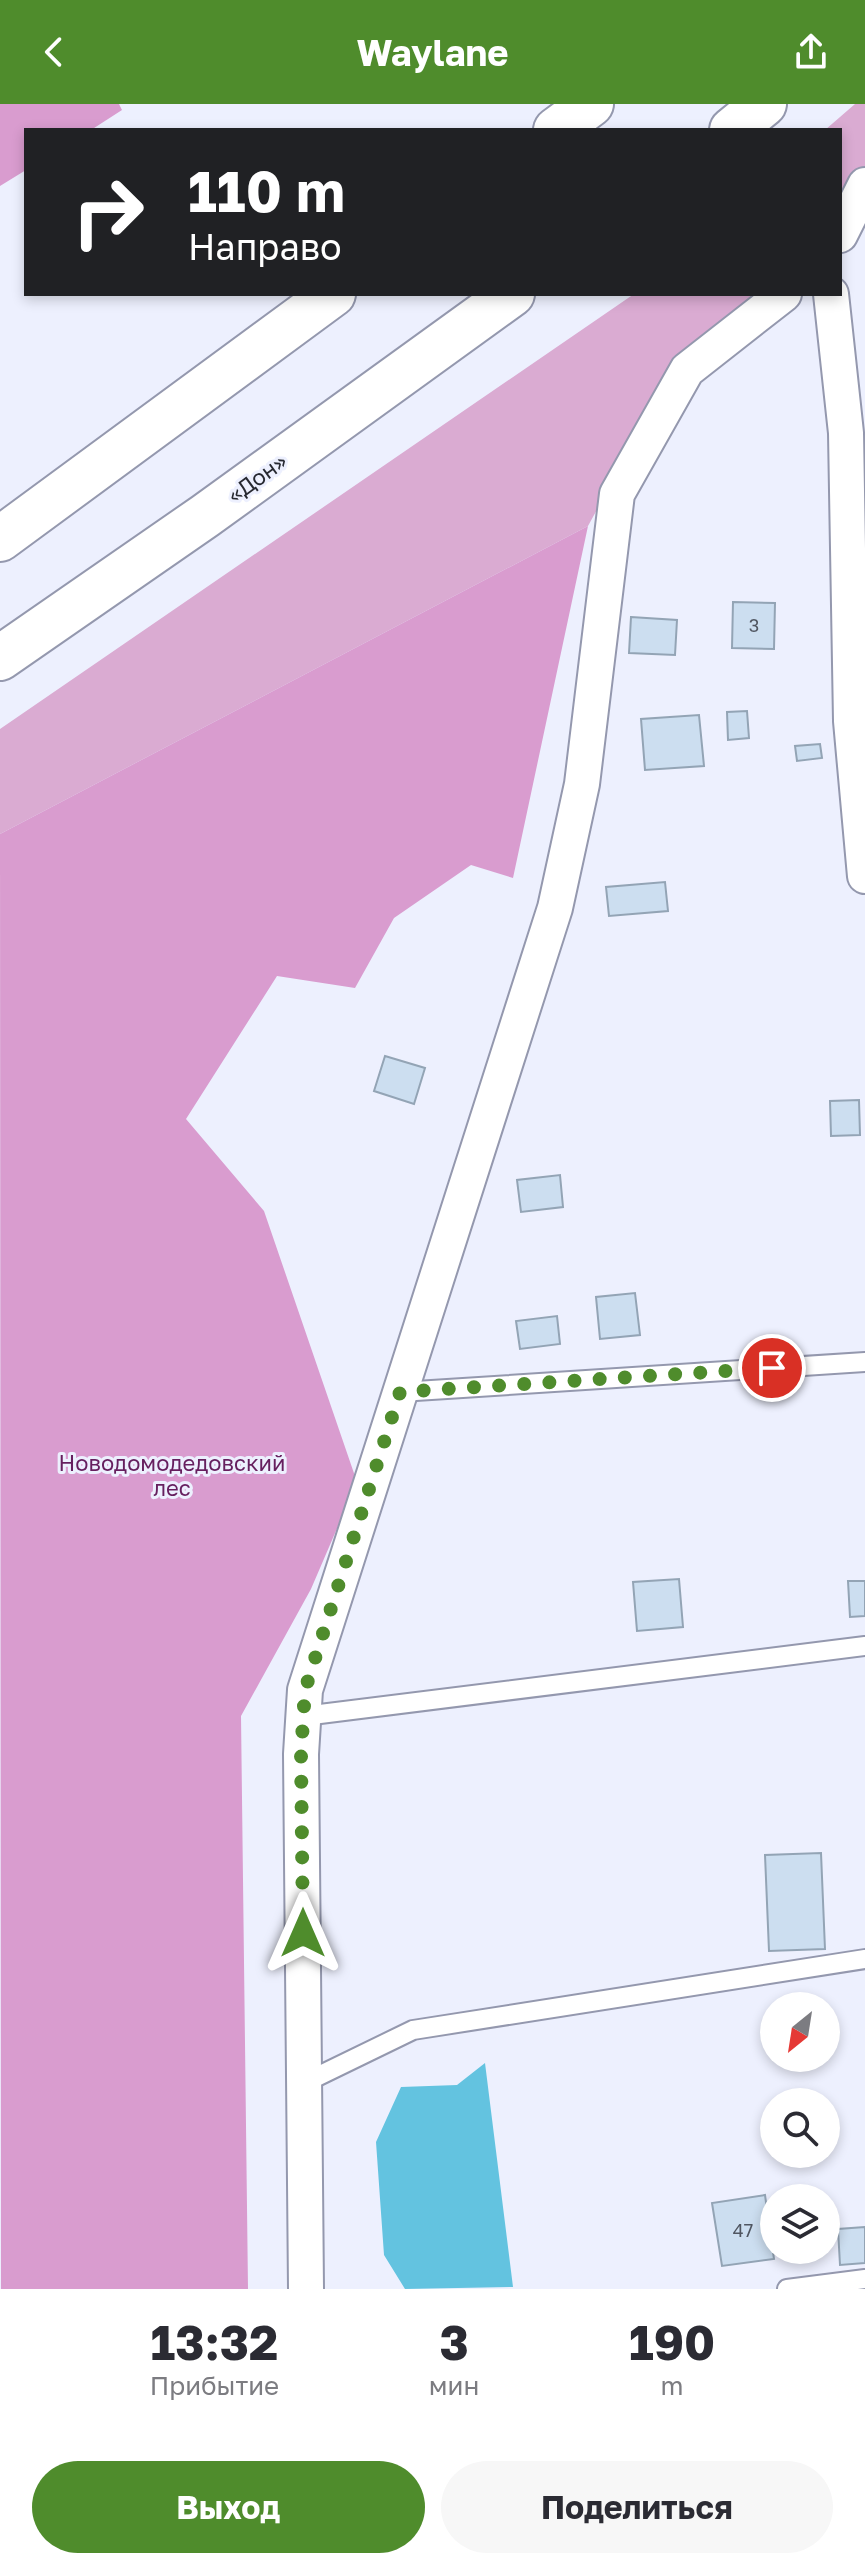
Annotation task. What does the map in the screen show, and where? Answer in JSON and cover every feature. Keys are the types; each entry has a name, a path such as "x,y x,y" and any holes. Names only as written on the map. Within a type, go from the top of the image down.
{"highway":[{"path":"559,128 591,104"},
{"path":"734,128 764,104"},
{"path":"0,539 330,296"},
{"name":"«Дон»","path":"0,658 205,516 509,296"}],"street":[{"path":"842,231 865,185"},
{"path":"306,2289 301,1770 305,1690 555,908 582,784 617,494 687,370 781,296"},
{"path":"831,296 846,433 865,876"}],"lane":[{"path":"400,1392 865,1362"},
{"path":"304,1716 865,1646"},
{"path":"304,2083 413,2030 865,1959"},
{"path":"787,2289 865,2279"}],"shaded area":[{"path":"855,104 865,104 865,193 842,222 842,128 827,128"},
{"path":"631,296 759,296 676,366 588,526 0,834 0,729"}],"green space":[{"path":"0,104 119,104 122,110 94,128 24,128 24,171 0,186"},
{"name":"Новодомодедовский лес","path":"588,526 513,878 471,865 394,918 355,988 277,976 186,1119 264,1211 357,1482 311,1589 241,1716 248,2289 1,2289 0,834"}],"water":[{"path":"485,2063 513,2287 405,2289 384,2255 376,2142 401,2087 457,2085"}],"building":[{"path":"733,602 775,603 774,649 732,648"},
{"path":"631,617 677,620 675,655 629,653"},
{"path":"747,711 749,738 728,740 727,712"},
{"path":"699,715 704,766 645,770 641,719"},
{"path":"820,744 822,758 797,761 795,746"},
{"path":"665,882 668,911 609,916 606,887"},
{"path":"385,1056 425,1068 414,1104 374,1091"},
{"path":"859,1100 860,1135 831,1136 830,1101"},
{"path":"560,1175 563,1207 521,1212 517,1180"},
{"path":"635,1293 640,1335 600,1339 596,1297"},
{"path":"557,1316 560,1344 520,1349 516,1321"},
{"path":"679,1579 683,1627 637,1631 633,1582"},
{"path":"848,1581 865,1581 865,1616 850,1617"},
{"path":"821,1853 825,1949 769,1951 765,1855"},
{"path":"760,2196 760,2261 722,2266 712,2203"},
{"path":"865,2227 865,2263 840,2265 840,2229"}],"route":[{"path":"303,1933 301,1754 305,1690 400,1392 772,1368"}]}
